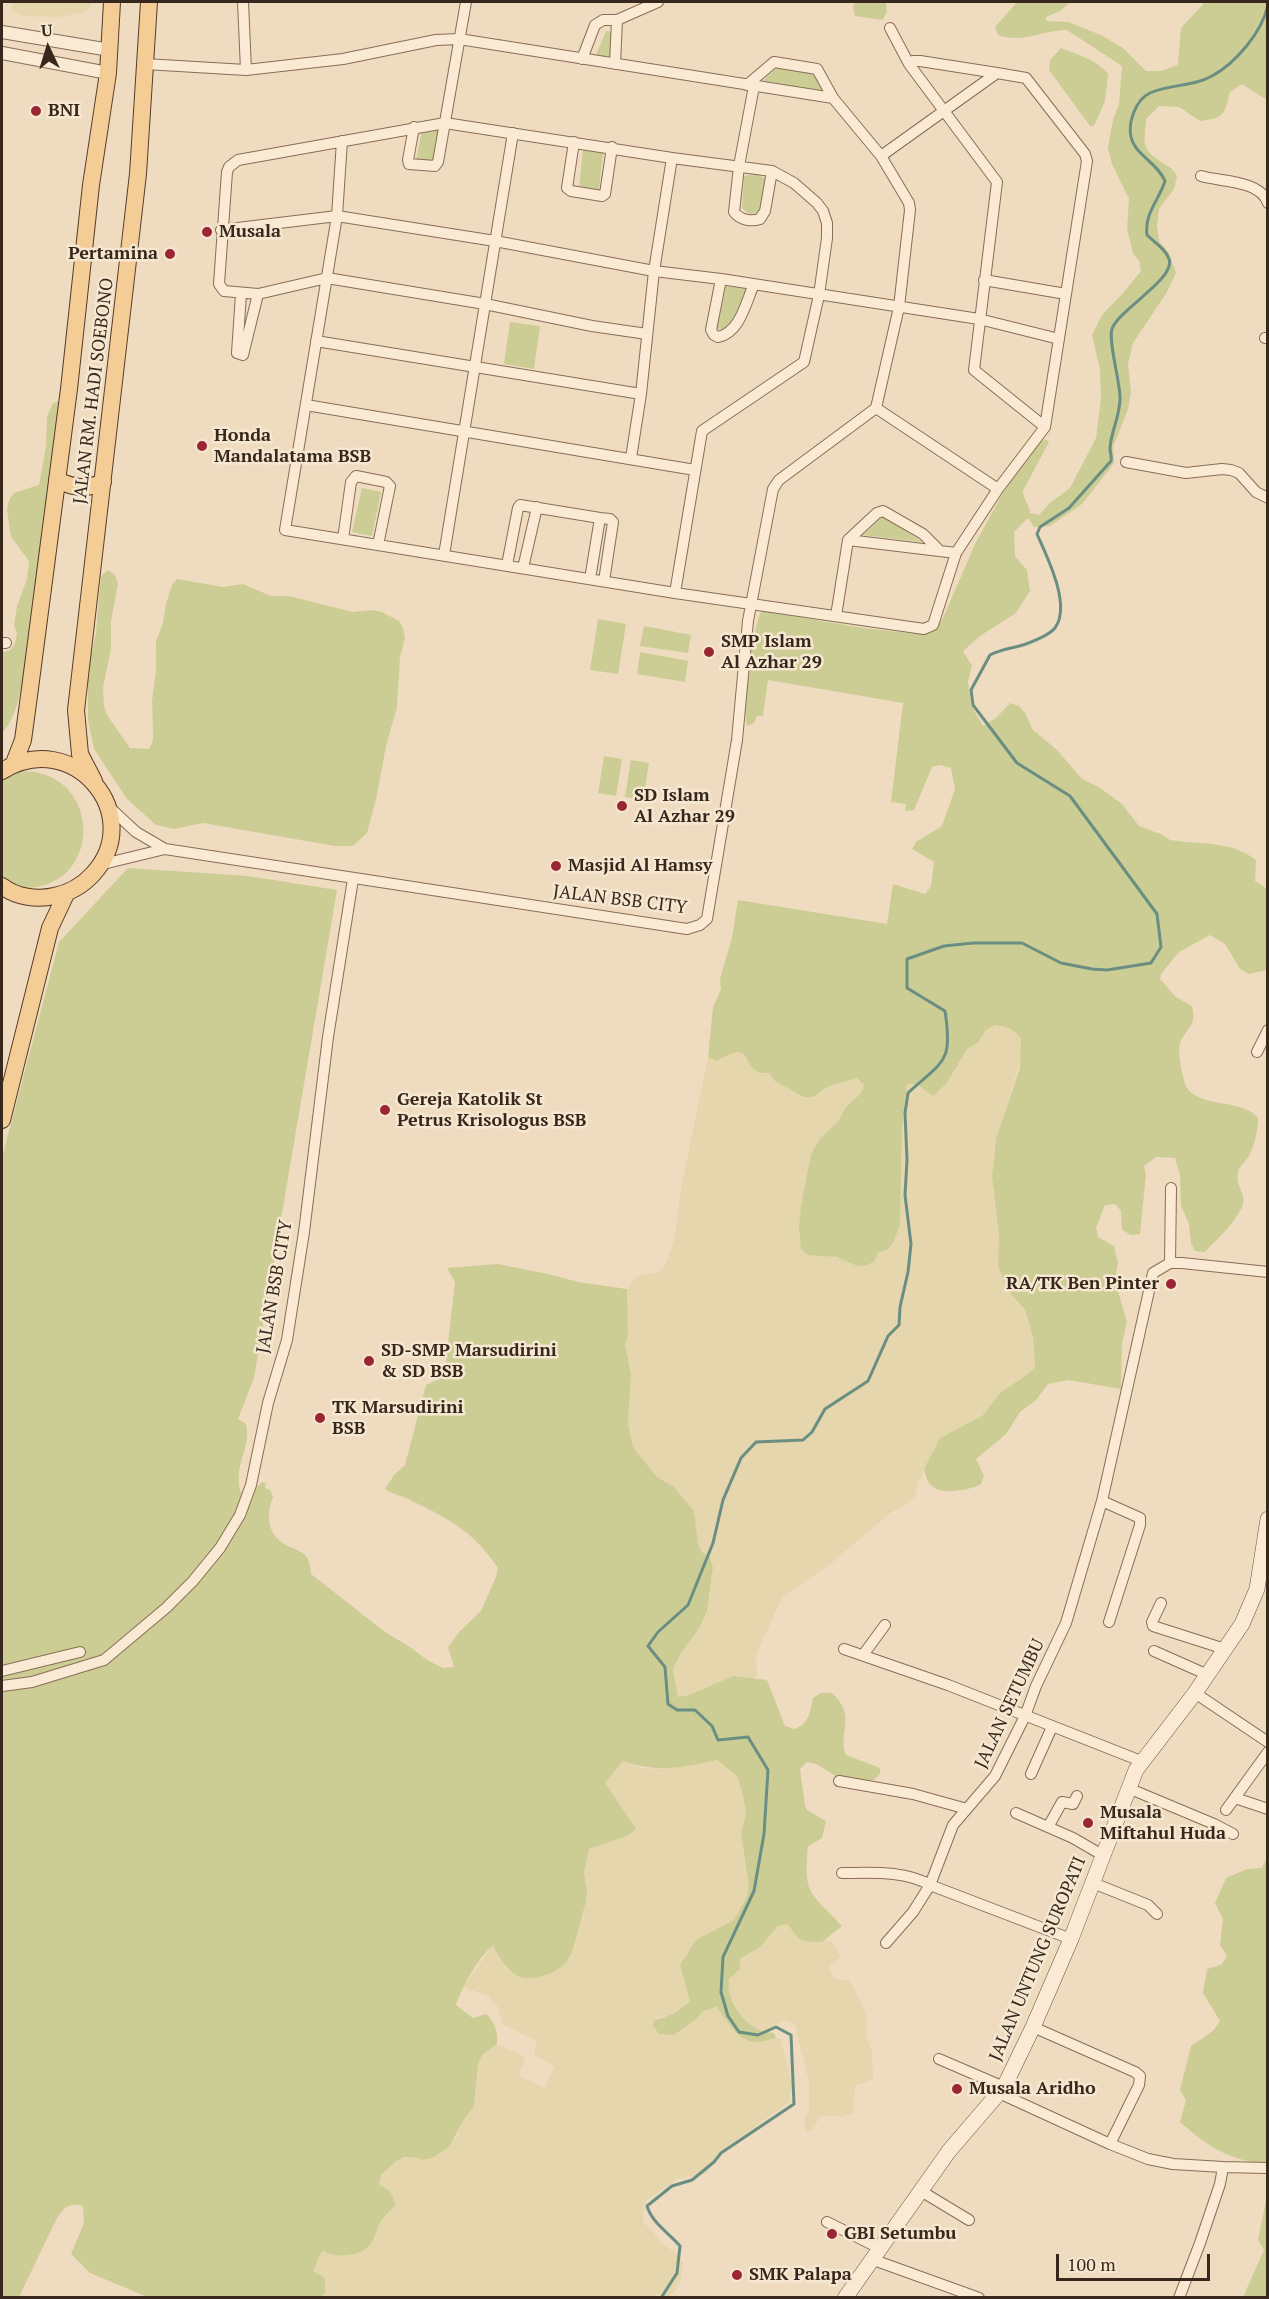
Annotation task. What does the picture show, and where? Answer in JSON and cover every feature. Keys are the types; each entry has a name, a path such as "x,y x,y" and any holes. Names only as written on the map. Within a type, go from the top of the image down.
{"main road":[{"name":"JALAN RM. HADI SOEBONO","path":"8,767 24,729 70,377 90,185 108,73 112,2"},
{"name":"JALAN RM. HADI SOEBONO","path":"2,886 24,896 45,898 66,894 84,884 103,864 111,836 111,817 80,754 76,711 138,174 149,2"},
{"path":"57,480 68,485 86,488 103,482"},
{"name":"JALAN RM. HADI SOEBONO","path":"8,767 35,758 57,759 77,767 94,781"},
{"path":"2,1120 50,928 66,894"},
{"name":"JALAN UNTUNG SUROPATI","path":"845,2298 949,2151 1002,2090 1033,2027 1071,1939 1128,1788 1141,1761 1195,1693 1242,1624 1257,1589 1268,1519"}],"street":[{"path":"243,2 246,69"},
{"path":"414,127 408,160 410,164 435,166 445,123 466,2"},
{"path":"582,59 595,25 603,20 617,20 658,2"},
{"path":"615,64 617,20"},
{"path":"890,28 909,64 997,182 973,367 975,372 1045,427"},
{"path":"2,32 110,50"},
{"path":"145,63 246,69 343,59 436,40 459,39 833,98"},
{"path":"2,53 108,73"},
{"path":"342,141 337,216 285,530 752,604 928,628 933,624 956,553 998,489 1045,427 1087,158 1026,78 916,60 909,64"},
{"path":"772,171 763,216 758,220 740,218 734,212 751,85 770,63 817,69 833,98 881,156 909,203 899,307 876,408 998,489"},
{"path":"881,156 997,73"},
{"path":"647,334 327,278 258,294 224,291 220,286 221,230 227,172 233,162 445,123 772,171 795,183 823,211 826,223 819,295 803,363 703,429 675,592"},
{"path":"444,555 513,133"},
{"path":"574,142 567,188 571,191 602,196 605,194 612,147"},
{"path":"631,458 641,394 654,271 672,158"},
{"path":"1201,176 1242,184 1259,190 1267,198"},
{"path":"221,230 337,216 654,271 721,279 979,319 1059,339"},
{"path":"721,279 711,330 718,337 728,334 735,328 754,284"},
{"path":"984,280 1066,294"},
{"path":"241,294 237,353 243,355 258,294"},
{"path":"316,341 641,394"},
{"path":"306,405 695,470"},
{"name":"JALAN BSB CITY","path":"106,805 136,832 165,849 687,929 700,925 707,919 735,751 748,621 773,489 776,484 876,408"},
{"path":"1126,462 1186,474 1222,469 1239,472 1256,492 1268,498"},
{"path":"344,539 351,482 356,476 386,482 390,486 378,544"},
{"path":"507,566 518,508 522,505 537,507 612,520 604,581"},
{"path":"523,568 537,507"},
{"path":"836,616 848,540 877,513 883,511 923,534 939,550"},
{"path":"590,579 600,518"},
{"path":"848,540 956,553"},
{"name":"JALAN BSB CITY","path":"103,864 165,849"},
{"name":"JALAN BSB CITY","path":"2,1686 32,1682 104,1660 166,1608 193,1581 220,1548 240,1515 251,1485 268,1403 287,1340 304,1232 328,1036 353,879"},
{"path":"1257,1052 1268,1030"},
{"path":"1171,1188 1170,1263 1268,1272"},
{"name":"JALAN SETUMBU","path":"886,1943 913,1912 930,1885 953,1826 995,1776 1025,1716 1036,1686 1066,1623 1102,1501 1126,1400 1150,1280 1157,1270 1170,1263"},
{"path":"1102,1501 1140,1518 1140,1525 1109,1622"},
{"path":"1161,1603 1152,1622 1153,1626 1225,1649"},
{"path":"864,1655 885,1625"},
{"path":"844,1649 948,1685 1141,1761"},
{"path":"1154,1651 1208,1675"},
{"path":"3,1671 80,1652"},
{"path":"3,1671 32,1682"},
{"path":"1195,1693 1268,1742"},
{"path":"1031,1774 1052,1727"},
{"path":"1226,1810 1268,1752"},
{"path":"838,1781 914,1794 967,1809"},
{"path":"1128,1788 1233,1834"},
{"path":"1048,1827 1062,1802 1073,1804 1077,1796"},
{"path":"1235,1798 1268,1809"},
{"path":"1016,1814 1048,1827 1104,1856"},
{"path":"842,1873 891,1874 924,1881 1071,1939"},
{"path":"1094,1883 1149,1905 1158,1914"},
{"path":"1033,2027 1140,2076 1139,2085 1110,2144"},
{"path":"939,2059 1110,2144 1148,2159 1173,2164 1267,2168"},
{"path":"1179,2298 1220,2184 1223,2167"},
{"path":"921,2191 969,2220"},
{"path":"827,2222 875,2253 964,2295 979,2298"}],"shaded area":[{"path":"12,2 93,2 86,12 59,17 26,16 11,12"},
{"path":"995,1025 1015,1031 1021,1038 1021,1059 996,1138 993,1157 993,1186 999,1236 998,1267 1011,1294 1028,1319 1033,1337 1035,1367 1000,1393 982,1416 940,1438 919,1481 914,1497 907,1504 890,1513 834,1561 782,1598 756,1654 757,1675 754,1679 733,1676 689,1695 678,1697 673,1669 681,1653 699,1629 707,1611 713,1567 710,1558 702,1552 698,1544 694,1511 674,1487 657,1477 633,1447 628,1423 631,1374 625,1345 628,1336 627,1289 637,1276 658,1273 666,1264 674,1240 682,1184 708,1057 717,1061 733,1051 742,1052 769,1073 822,1093 829,1086 857,1078 864,1085 860,1094 846,1107 837,1123 821,1137 811,1154 799,1226 828,1256 846,1260 855,1265 887,1250 900,1225 902,1130 907,1084 917,1084 933,1095 946,1084 968,1048 978,1043 986,1030"},
{"path":"717,1760 737,1776 743,1795 746,1815 741,1833 749,1887 747,1897 734,1920 696,1941 680,1965 690,2001 675,2013 658,2018 655,2030 664,2035 696,2019 702,2012 717,2005 726,2021 745,2040 754,2043 781,2039 792,2084 789,2102 716,2155 708,2173 678,2179 645,2202 643,2222 660,2242 678,2255 683,2264 677,2289 669,2298 659,2294 643,2298 321,2298 325,2292 313,2272 321,2253 369,2246 382,2220 390,2213 379,2185 381,2175 404,2157 423,2160 455,2139 463,2121 474,2106 478,2064 482,2055 497,2044 525,2057 519,2076 545,2088 554,2066 534,2055 537,2041 502,2024 498,2007 488,1996 463,1987 493,1945 497,1954 517,1976 526,1978 587,1892 584,1873 589,1849 627,1836 604,1783 623,1761 641,1768 660,1769"},
{"path":"787,1924 799,1939 832,1942 841,1957 829,1966 835,1979 849,1980 866,2013 867,2039 872,2052 873,2079 855,2086 853,2114 842,2117 823,2115 812,2131 806,2131 804,2120 809,2109 809,2082 795,2025 784,2020 765,2031 759,2030 743,2019 729,1993 729,1979 739,1969 740,1959 760,1947 778,1926"}],"green space":[{"path":"855,2 886,2 887,12 883,20 855,16 853,7"},
{"path":"1017,2 1071,2 1060,11 1046,17 1047,21 1068,22 1101,35 1123,48 1146,71 1161,71 1178,65 1181,28 1205,2 1267,2 1267,100 1242,84 1230,92 1219,117 1200,121 1179,107 1159,106 1146,119 1146,147 1177,176 1174,189 1159,209 1157,226 1159,241 1169,253 1176,273 1167,292 1133,343 1128,364 1131,393 1128,409 1113,447 1114,463 1082,504 1050,526 1034,527 1028,518 1014,532 1015,556 1027,570 1030,591 1016,613 980,636 963,651 972,666 968,681 971,705 983,726 996,718 1010,703 1019,706 1033,730 1057,750 1082,779 1099,787 1122,804 1139,826 1170,840 1226,846 1256,860 1255,881 1267,889 1267,970 1249,974 1240,969 1225,944 1210,935 1179,952 1161,974 1160,979 1176,997 1192,1006 1192,1023 1179,1047 1187,1088 1202,1098 1243,1108 1258,1118 1253,1146 1238,1173 1239,1187 1243,1196 1241,1210 1223,1234 1205,1252 1195,1251 1191,1243 1189,1224 1181,1206 1180,1175 1175,1158 1156,1157 1144,1166 1146,1175 1140,1234 1131,1235 1122,1230 1121,1211 1115,1204 1105,1205 1096,1228 1098,1237 1114,1246 1118,1262 1115,1281 1127,1322 1122,1343 1121,1389 1068,1380 1048,1384 1036,1400 1020,1412 1006,1434 976,1459 984,1476 981,1484 964,1490 944,1491 931,1485 924,1469 940,1438 982,1416 1000,1393 1035,1367 1033,1337 1028,1319 1024,1309 1011,1294 998,1267 999,1236 992,1177 996,1138 1020,1068 1021,1038 1006,1027 995,1025 986,1030 978,1043 968,1048 946,1084 933,1096 917,1084 907,1084 902,1130 900,1225 893,1243 887,1250 878,1253 874,1262 864,1266 855,1265 837,1257 808,1255 801,1249 799,1226 811,1154 821,1137 837,1123 846,1107 860,1094 864,1085 857,1078 829,1086 813,1097 804,1097 775,1081 769,1073 759,1072 753,1068 744,1054 739,1052 730,1054 717,1061 708,1057 713,1007 721,989 720,979 732,938 738,900 887,924 893,884 925,894 931,886 934,862 912,849 916,842 942,826 955,789 951,768 940,765 932,767 914,810 905,811 906,804 891,802 903,703 768,680 763,716 757,716 754,723 747,726 748,668 761,611 864,628 925,635 942,620 975,544 1010,480 1038,443 1046,439 1049,442 1023,491 1030,513 1039,515 1050,503 1070,488 1096,438 1101,398 1100,370 1092,335 1102,315 1141,271 1139,261 1133,253 1127,229 1129,199 1112,164 1108,148 1113,119 1119,105 1122,66 1067,30 1016,38 998,35 995,27"},
{"path":"606,31 613,32 610,57 596,55"},
{"path":"1061,48 1093,62 1108,74 1105,101 1094,126 1090,126 1049,70 1050,60"},
{"path":"777,67 814,74 822,91 763,81"},
{"path":"432,128 443,130 436,164 416,160 422,130"},
{"path":"583,150 603,151 599,190 579,188"},
{"path":"756,174 765,178 760,213 749,214 742,208 744,176"},
{"path":"726,286 746,289 738,317 723,331 717,328"},
{"path":"510,322 540,326 534,369 504,364"},
{"path":"58,401 61,405 27,666 15,710 2,733 2,652 9,651 15,644 17,634 14,625 17,606 27,579 29,561 11,537 7,509 14,493 39,485 46,447 47,416 53,403"},
{"path":"362,488 381,492 372,536 352,532"},
{"path":"883,516 922,542 863,535"},
{"path":"108,570 115,575 118,584 111,621 111,649 103,688 104,706 107,715 130,748 149,749 153,741 152,701 156,671 156,641 172,585 177,579 223,587 243,584 271,596 289,596 353,612 372,610 382,612 399,621 405,638 400,657 397,707 367,833 353,846 335,846 203,823 174,829 156,825 127,799 94,749 88,720 88,671 96,632 101,576"},
{"path":"598,619 626,624 618,674 590,670"},
{"path":"644,626 691,635 688,653 640,646"},
{"path":"640,652 688,661 685,682 637,674"},
{"path":"604,756 622,759 616,796 598,793"},
{"path":"631,760 649,763 643,800 625,797"},
{"path":"20,771 47,775 66,788 78,806 83,827 81,848 71,867 54,881 29,888 2,883 2,776"},
{"path":"128,868 248,876 337,890 254,1378 238,1419 246,1424 247,1430 239,1471 240,1491 248,1496 262,1482 266,1484 265,1488 270,1490 273,1497 269,1520 275,1536 305,1555 309,1561 311,1574 385,1632 427,1660 443,1668 454,1667 448,1647 460,1631 481,1611 498,1568 479,1544 459,1527 407,1498 385,1489 394,1475 405,1465 426,1385 444,1377 455,1282 447,1268 498,1264 578,1282 627,1289 628,1336 625,1345 631,1374 628,1423 633,1447 657,1477 674,1487 694,1511 698,1544 702,1552 710,1558 713,1567 707,1611 699,1629 681,1653 673,1669 678,1697 689,1695 733,1676 767,1680 785,1726 795,1729 806,1721 813,1698 821,1693 832,1693 844,1710 846,1755 880,1768 880,1773 874,1780 839,1777 818,1765 807,1762 800,1769 807,1810 826,1821 822,1838 808,1846 808,1884 816,1899 842,1926 822,1942 808,1942 799,1939 787,1924 778,1926 760,1947 740,1959 740,1969 729,1979 728,1986 733,2001 747,2022 762,2031 774,2033 776,2038 756,2042 742,2038 727,2022 717,2006 702,2012 674,2035 659,2034 653,2026 654,2021 675,2013 690,2001 680,1965 696,1940 734,1920 747,1897 749,1887 741,1833 746,1814 737,1776 717,1760 670,1768 647,1767 623,1761 605,1783 636,1829 627,1836 589,1849 584,1873 586,1902 570,1956 557,1970 536,1978 516,1975 509,1969 493,1945 481,1958 456,2005 473,2018 486,2014 492,2020 496,2031 497,2044 482,2055 478,2064 474,2106 449,2147 432,2158 423,2160 404,2157 381,2175 379,2185 390,2192 395,2205 382,2220 371,2243 364,2250 346,2255 334,2255 323,2251 321,2253 313,2271 325,2278 325,2292 321,2297 150,2298 90,2273 71,2254 84,2223 83,2206 74,2205 64,2209 56,2220 19,2297 2,2298 2,1157 59,942"},
{"path":"1267,1857 1267,2165 1240,2159 1220,2151 1210,2146 1180,2122 1186,2100 1180,2090 1191,2046 1213,2031 1220,2021 1203,1993 1207,1969 1221,1965 1227,1956 1220,1945 1223,1919 1215,1903 1226,1878 1247,1869 1262,1868"},
{"path":"1267,2196 1267,2297 1243,2297 1264,2250 1258,2240"}],"waterway":[{"path":"661,2298 677,2273 680,2246 657,2223 647,2206 672,2186 692,2180 714,2162 721,2153 794,2104 791,2035 776,2027 758,2035 739,2032 728,2016 721,1992 723,1957 754,1891 764,1834 768,1770 748,1737 718,1740 712,1726 695,1710 677,1710 668,1704 665,1667 648,1646 658,1632 688,1605 713,1543 723,1500 741,1458 756,1442 803,1440 812,1432 825,1409 868,1381 888,1336 899,1325 911,1244 905,1195 907,1160 905,1113 908,1093 938,1066 943,1059 948,1041 945,1011 907,988 907,959 944,946 973,943 1022,943 1061,963 1107,970 1151,963 1161,947 1157,914 1070,796 1017,763 973,705 971,690 990,655 1029,643 1055,628 1061,607 1059,594 1056,580 1037,534 1040,527 1069,508 1111,461 1110,448 1120,398 1112,329 1125,312 1156,285 1169,267 1169,259 1165,252 1147,235 1148,220 1165,181 1133,143 1130,131 1134,112 1140,101 1150,93 1205,80 1230,63 1254,36 1268,5"}],"place":[{"name":"BNI","path":"36,111"},
{"name":"Musala","path":"207,232"},
{"name":"Pertamina","path":"170,254"},
{"name":"Honda Mandalatama BSB","path":"202,446"},
{"name":"SMP Islam Al Azhar 29","path":"709,652"},
{"name":"SD Islam Al Azhar 29","path":"622,806"},
{"name":"Masjid Al Hamsy","path":"556,866"},
{"name":"Gereja Katolik St Petrus Krisologus BSB","path":"385,1110"},
{"name":"RA/TK Ben Pinter","path":"1171,1284"},
{"name":"SD-SMP Marsudirini & SD BSB","path":"369,1361"},
{"name":"TK Marsudirini BSB","path":"320,1418"},
{"name":"Musala Miftahul Huda","path":"1088,1823"},
{"name":"Musala Aridho","path":"957,2089"},
{"name":"GBI Setumbu","path":"832,2234"},
{"name":"SMK Palapa","path":"737,2275"}]}
